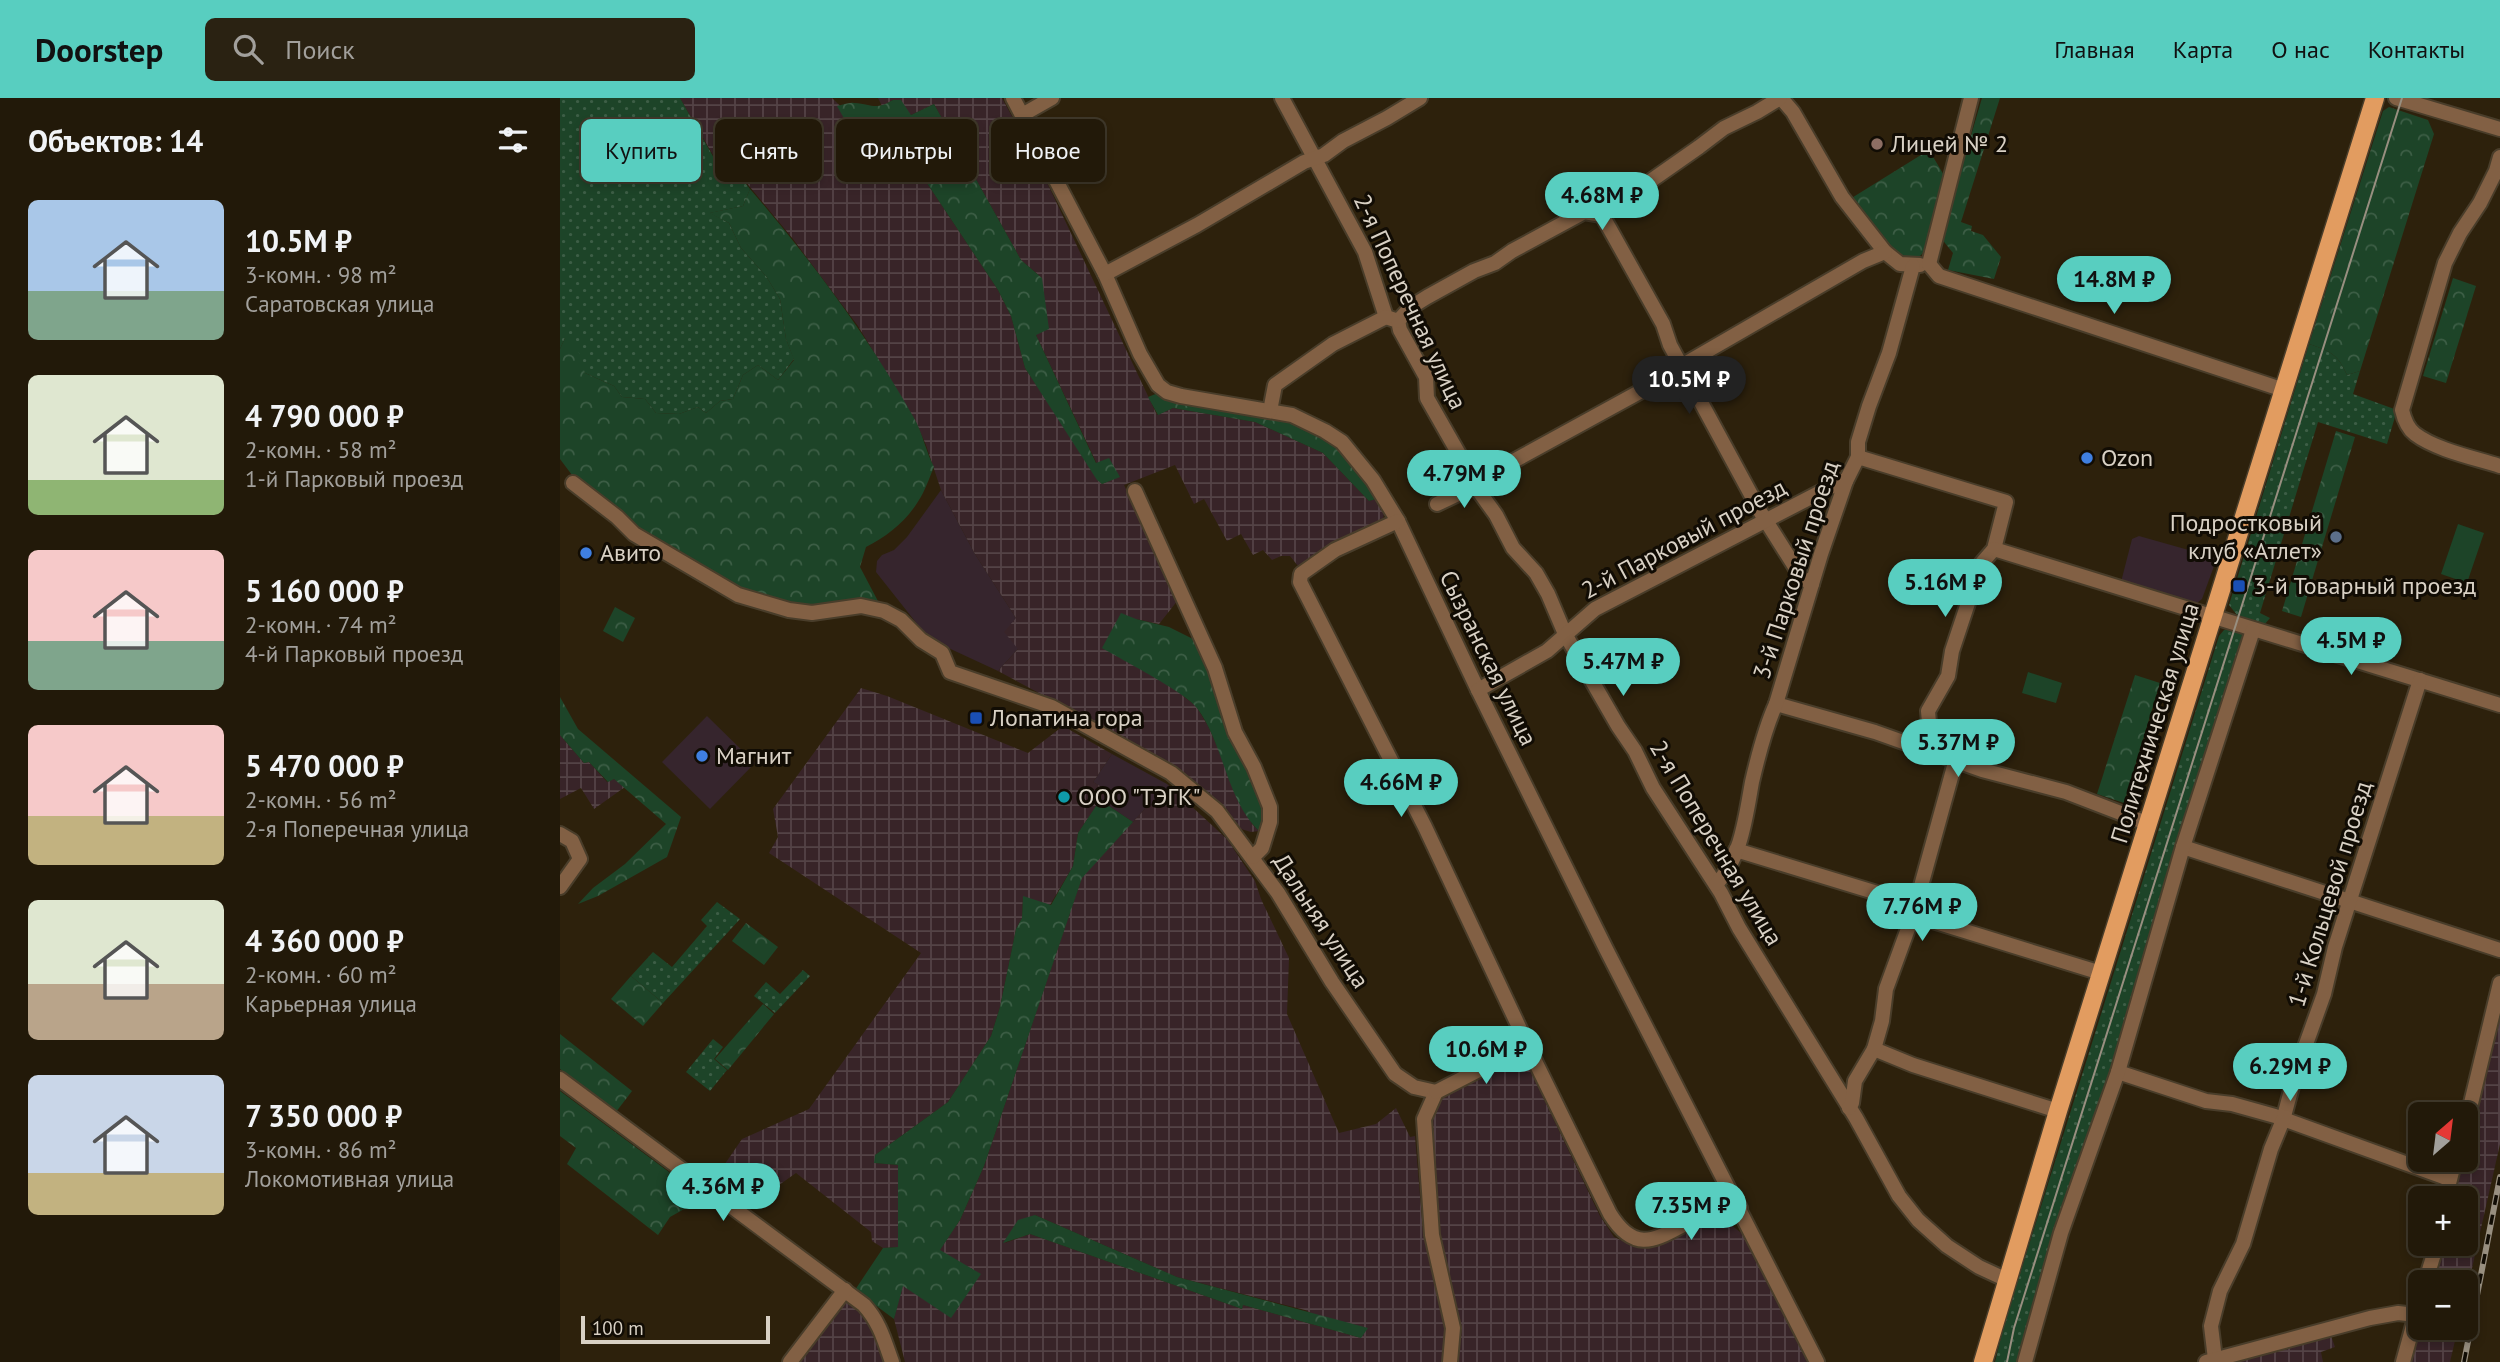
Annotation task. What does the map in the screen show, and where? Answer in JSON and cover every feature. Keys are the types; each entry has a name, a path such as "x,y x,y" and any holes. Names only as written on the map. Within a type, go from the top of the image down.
{"main road":[{"name":"Политехническая улица","path":"1983,1362 2058,1111 2375,98"}],"street":[{"name":"Сызранская улица","path":"1013,98 1105,274 1140,354 1158,385 1167,392 1181,396 1292,415 1309,422 1342,442 1373,480 1398,521 1606,949 1817,1362"},
{"path":"1022,115 1052,98"},
{"name":"2-я Поперечная улица","path":"1282,98 1365,252 1392,319 1426,377 1427,398 1513,548 1535,573 1548,594 1565,635 1576,649 1618,726 1635,751 1653,788 1707,875 1716,884 1738,928 1849,1108 1899,1196 1918,1220 1947,1246 1979,1267 2007,1280"},
{"path":"1105,274 1197,225 1304,162 1324,155 1343,141 1420,98"},
{"path":"1270,411 1275,385 1333,344 1392,319 1427,297 1474,271 1495,263 1584,212 1602,215 1724,128 1781,98 1793,112 1842,197 1885,252 1900,264 1929,264"},
{"path":"1929,264 1971,98"},
{"path":"2396,98 2414,101 2500,129"},
{"path":"2500,157 2480,202 2445,263 2402,410 2408,427 2416,435 2500,466"},
{"path":"1602,215 1663,324 1670,345 1766,521 1802,578 1812,584"},
{"path":"1437,504 1665,378 1863,261 1885,252"},
{"path":"1929,264 1939,276 2284,390"},
{"name":"3-й Парковый проезд","path":"1716,884 1725,875 1736,850 1749,807 1769,718 1776,704 1846,481 1857,457 1858,442 1889,353 1913,266"},
{"path":"1857,457 2006,502 1994,549 1981,564 1952,651 1948,676 1928,711 1930,734 1924,748"},
{"name":"2-й Парковый проезд","path":"1478,690 1547,651 1595,609 1846,481"},
{"path":"573,483 617,517 634,534 738,595 789,610 812,613 861,606 884,611 901,620 921,640 942,653 950,672 1052,708 1171,773 1217,811 1253,857"},
{"name":"Дальняя улица","path":"1135,491 1215,668 1235,732 1254,767 1270,807 1270,822 1262,848 1253,857 1332,982 1395,1073 1414,1087 1436,1091"},
{"path":"1398,521 1335,550 1301,574 1300,582 1425,827 1610,1214 1620,1230 1634,1240 1654,1239 1709,1214 1728,1213 1740,1208"},
{"path":"1994,549 2500,705"},
{"path":"2025,1362 2061,1233 2118,1072 2183,847 2253,629"},
{"name":"1-й Кольцевой проезд","path":"2210,1361 2211,1326 2220,1291 2243,1244 2271,1149 2324,993 2334,947 2420,680"},
{"path":"1776,704 1924,748 1982,769 2066,792 2149,824"},
{"path":"1849,1108 1855,1081 1874,1049 1882,1021 1886,989 1915,908 1956,759"},
{"path":"560,834 572,841 580,859 560,887"},
{"path":"2183,847 2500,950"},
{"path":"1736,850 1897,899 1915,908 2101,973"},
{"path":"2471,1102 2500,983"},
{"path":"1874,1049 1913,1065 2058,1111"},
{"path":"1450,1362 1453,1328 1432,1234 1424,1119 1436,1091 1504,1057 1521,1056 1535,1061"},
{"path":"2118,1072 2206,1101 2232,1104 2283,1119 2449,1179"},
{"path":"560,1079 845,1290 876,1318 883,1331 892,1362"},
{"path":"2448,1186 2451,1172"},
{"path":"790,1362 845,1290"},
{"path":"2210,1361 2370,1318 2398,1313 2408,1314"},
{"path":"2403,1362 2409,1340"}],"shaded area":[{"path":"680,98 832,98 854,119 836,119 836,182 926,182 998,290 1011,316 1025,368 1102,484 1120,476 1097,464 1036,335 1042,278 1021,260 977,181 977,119 942,119 934,104 911,115 893,100 882,106 878,98 1002,98 1013,119 991,119 991,182 1047,182 1157,415 1173,408 1255,422 1323,453 1369,501 1376,499 1384,513 1383,520 1328,549 1304,566 1298,566 1290,556 1272,560 1263,550 1253,555 1241,534 1227,541 1204,499 1194,504 1175,465 1124,485 1178,600 1159,624 1136,619 1183,696 1196,706 1208,726 1252,824 1259,831 1241,829 1218,802 1173,765 998,671 1018,649 1004,632 1016,618 975,554 941,490 915,420 858,326 793,239 746,182 822,182 822,119 715,119 715,159 701,134 701,119 692,119"},
{"path":"941,490 975,554 1016,618 1018,649 998,671 929,639 876,572 877,561 907,537"},
{"path":"2139,536 2217,558 2202,599 2197,603 2121,582 2132,539"},
{"path":"861,688 1028,753 1063,726 1112,754 1093,782 1107,790 1078,833 1073,866 1050,905 1023,897 1022,918 1016,929 1000,1007 991,1036 948,1102 875,1155 875,1163 898,1165 898,1247 883,1248 872,1241 871,1232 796,1173 772,1190 765,1186 755,1202 718,1174 742,1139 809,1109 921,953 769,853 778,837 773,809"},
{"path":"707,716 755,763 710,809 662,762"},
{"path":"560,735 584,763 589,762 607,782 614,779 625,787 594,809 581,788 560,799"},
{"path":"1112,754 1167,784 1177,793 1145,809 1133,822 1100,800 1106,790 1093,782"},
{"path":"1177,793 1227,839 1255,881 1289,958 1287,1014 1339,1133 1376,1124 1396,1108 1410,1137 1415,1136 1423,1231 1443,1307 1446,1336 1443,1362 905,1362 894,1319 902,1286 980,1274 939,1251 960,1220 984,1166 1082,877 1145,809","holes":["1035,1215 1177,1277 1305,1310 1361,1338 1243,1305 1242,1309 1030,1234 1005,1243"]},
{"path":"2500,1004 2500,1144 2478,1242 2478,1186 2454,1186 2457,1172 2478,1172 2478,1102 2475,1102"},
{"path":"1507,1062 1521,1063 1529,1068 1600,1216 1614,1237 1638,1248 1650,1247 1700,1224 1712,1222 1731,1225 1744,1235 1810,1362 1455,1362 1439,1236 1429,1123 1434,1107 1443,1094"},
{"path":"2437,1256 2475,1256 2472,1270 2433,1270"},
{"path":"851,1299 862,1306 888,1362 794,1362 842,1300"},
{"path":"2330,1333 2335,1347 2321,1352 2323,1362 2229,1362"},
{"path":"2414,1340 2455,1340 2450,1362 2408,1362"}],"green space":[{"path":"560,98 680,98 692,119 581,119 581,182 701,182 701,135 715,160 715,182 744,182 750,189 743,206 710,213 729,223 741,248 766,276 780,299 786,339 794,359 778,380 758,365 743,375 733,399 720,401 706,413 698,407 679,414 656,413 645,399 622,397 614,386 585,373 565,338 560,349"},
{"path":"1982,98 2000,98 1961,222 1972,226 1971,231 1983,235 2001,257 1994,279 1948,270 1953,253 1941,238"},
{"path":"901,100 911,115 934,104 942,119 844,119 837,106 852,103 877,106"},
{"path":"2389,107 2428,120 2434,134 2360,371 2347,375 2332,354 2309,344 2383,111"},
{"path":"1929,150 1945,177 1925,251 1917,259 1904,256 1885,245 1870,229 1850,199"},
{"path":"977,181 1021,260 1042,278 1049,329 1036,335 1096,463 1109,458 1120,477 1102,484 1097,480 1025,368 1011,316 998,290 926,182"},
{"path":"750,189 817,271 878,358 914,418 934,467 923,493 906,518 866,547 860,567 880,605 801,608 742,590 636,532 575,479 560,459 560,349 565,338 575,340 585,373 614,386 622,397 645,399 656,413 679,414 698,407 706,413 720,401 733,399 743,375 758,365 778,380 794,360 786,339 780,299 766,276 741,248 729,223 709,213 743,206"},
{"path":"2453,278 2476,286 2446,383 2423,376"},
{"path":"2309,344 2332,354 2347,375 2360,371 2353,394 2397,410 2387,444 2318,422 2260,613 2270,618 2264,625 2237,615 2229,605"},
{"path":"1158,393 1289,421 1322,436 1337,448 1367,482 1376,499 1369,501 1323,453 1255,422 1173,408 1158,415 1148,397"},
{"path":"2336,431 2355,437 2301,617 2282,611"},
{"path":"2458,524 2484,533 2467,583 2441,574"},
{"path":"615,607 635,618 623,642 603,631"},
{"path":"1121,613 1169,627 1197,641 1251,768 1265,808 1265,827 1259,831 1239,803 1206,722 1197,708 1167,685 1102,648"},
{"path":"2224,630 2242,632 2247,637 2135,992 2118,1055 2075,1177 2020,1362 1995,1362 2004,1325 2219,636"},
{"path":"2028,672 2062,683 2056,703 2022,693"},
{"path":"2135,675 2160,683 2124,803 2097,794"},
{"path":"560,697 578,729 681,817 667,857 598,896 578,904 666,824 614,779 608,782 589,762 584,763 560,735"},
{"path":"1100,800 1133,822 1082,878 984,1166 960,1220 940,1250 981,1274 951,1318 903,1286 894,1319 855,1290 883,1248 898,1247 898,1165 874,1163 875,1155 948,1102 991,1036 1000,1007 1016,929 1022,918 1023,896 1051,905 1073,866 1078,833"},
{"path":"717,902 740,919 663,1003 631,976 653,952 672,967 707,926 701,920"},
{"path":"746,923 778,947 764,965 732,941"},
{"path":"803,970 810,976 775,1013 754,996 766,982 780,994"},
{"path":"631,976 663,1003 643,1026 611,999"},
{"path":"763,1004 774,1014 728,1070 715,1059"},
{"path":"560,1034 632,1091 616,1112 560,1069"},
{"path":"713,1039 723,1047 714,1059 727,1070 710,1091 686,1072"},
{"path":"560,1091 704,1198 670,1217 658,1235 567,1164 576,1148 560,1136"},
{"path":"1035,1215 1177,1277 1368,1328 1361,1338 1243,1305 1242,1309 1030,1234 1003,1243 1018,1220"}],"tram line":[{"path":"2007,1362 2014,1328 2402,98"}],"railway":[{"path":"2464,1362 2500,1177"}],"place":[{"name":"Лицей № 2","path":"1877,144"},
{"name":"Ozon","path":"2087,458"},
{"name":"Подростковый клуб «Атлет»","path":"2336,537"},
{"name":"Авито","path":"586,553"},
{"name":"3-й Товарный проезд","path":"2239,586"},
{"name":"Лопатина гора","path":"976,718"},
{"name":"Магнит","path":"702,756"},
{"name":"ООО \"ТЭГК\"","path":"1064,797"}]}
